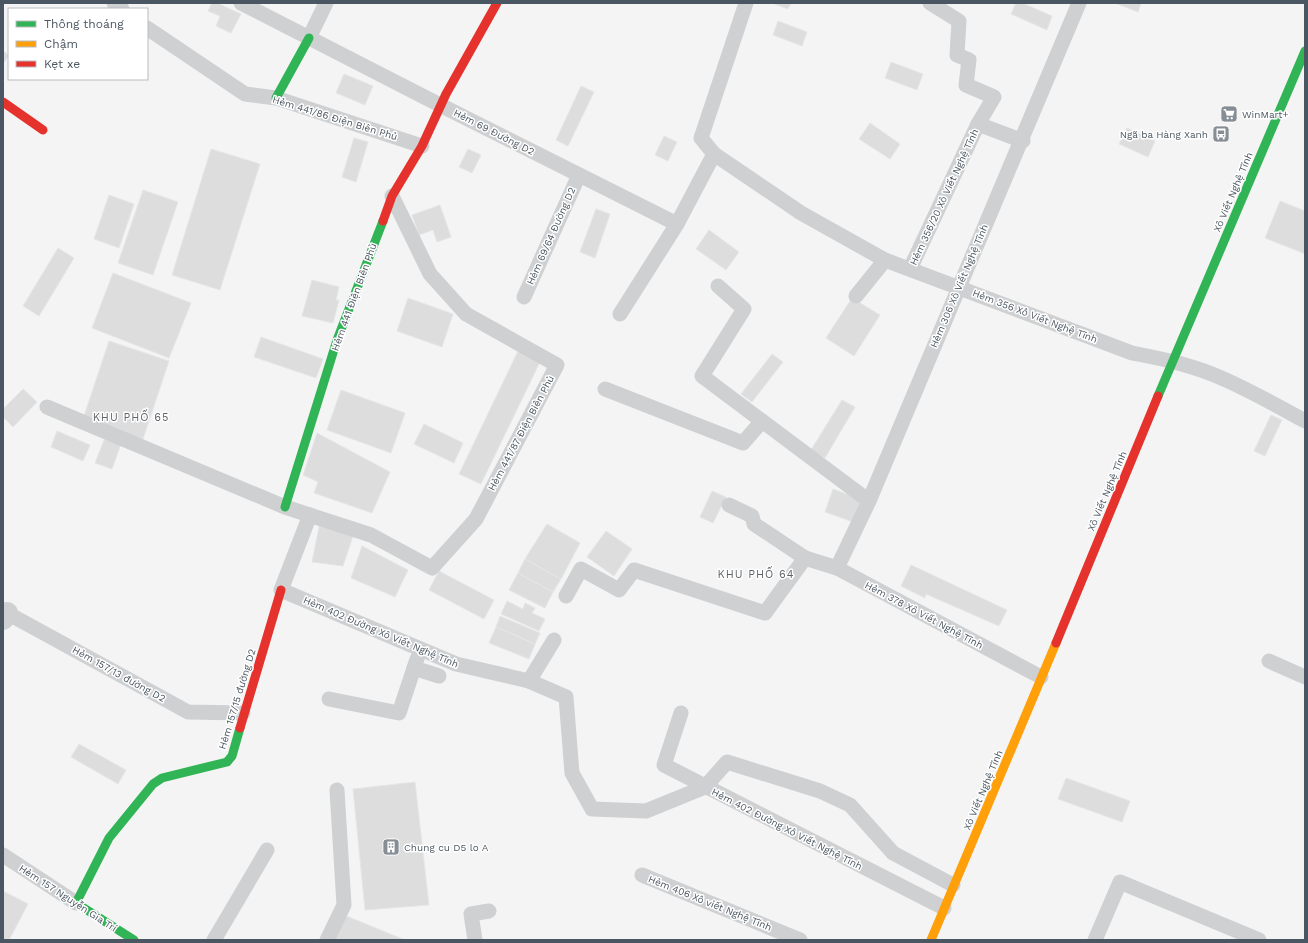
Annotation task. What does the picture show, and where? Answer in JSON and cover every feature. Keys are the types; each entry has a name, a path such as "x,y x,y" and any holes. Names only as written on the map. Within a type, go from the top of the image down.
{"street":[{"name":"Hẻm 441 Điện Biên Phủ","path":"285,507 337,340 392,196 422,146 440,106 497,3"},
{"path":"276,98 309,38"},
{"name":"Xô Viết Nghệ Tĩnh","path":"931,940 953,885 983,819 1173,361 1305,51"},
{"path":"3,102 43,130"},
{"name":"Hẻm 157/15 đường D2","path":"76,903 108,838 153,784 162,778 228,762 232,756 243,714 281,590"},
{"name":"Hẻm 157 Nguyễn Gia Trí","path":"76,903 134,940"}],"lane":[{"name":"Hẻm 69 Đường D2","path":"241,3 440,106 677,224"},
{"path":"309,38 326,3"},
{"path":"620,314 677,224 714,154 701,138 746,3"},
{"name":"Hẻm 356/20 Xô Viết Nghệ Tĩnh","path":"910,269 978,124 994,97 966,85 969,60 957,55 959,21 930,3"},
{"name":"Hẻm 306 Xô Viết Nghệ Tĩnh","path":"837,568 869,501 958,287 1023,140 1080,3"},
{"name":"Hẻm 441/86 Điện Biên Phủ","path":"148,29 245,94 276,98 422,146"},
{"path":"978,124 1023,140"},
{"name":"Hẻm 356 Xô Viết Nghệ Tĩnh","path":"714,154 801,214 885,260 1132,353 1173,361 1226,380 1305,421"},
{"name":"Hẻm 69/64 Đường D2","path":"524,297 579,175"},
{"name":"Hẻm 441/87 Điện Biên Phủ","path":"310,515 372,535 432,568 476,519 557,365 466,314 430,274 392,196"},
{"path":"856,296 885,260"},
{"path":"718,286 744,308 702,376 869,501"},
{"path":"605,389 743,443 762,421"},
{"path":"46,407 285,507 310,515 281,590"},
{"name":"Hẻm 378 Xô Viết Nghệ Tĩnh","path":"729,505 752,516 754,524 805,558 837,568 1041,677"},
{"path":"566,596 581,569 620,590 634,570 765,613 805,558"},
{"name":"Hẻm 402 Đường Xô Viết Nghệ Tĩnh","path":"281,590 456,664 529,681 566,697 572,774 592,809 646,811 705,787 944,908"},
{"name":"Hẻm 157/13 đường D2","path":"5,616 188,712 243,714"},
{"path":"529,681 554,640"},
{"path":"329,699 399,713 421,649"},
{"path":"1269,661 1305,677"},
{"path":"414,668 439,676"},
{"path":"680,713 664,765 705,787 727,762 820,790 850,805 893,853 953,885"},
{"path":"327,940 344,905 337,790"},
{"path":"214,940 267,850"},
{"name":"Hẻm 157 Nguyễn Gia Trí","path":"3,855 76,903"},
{"name":"Hẻm 406 Xô viết Nghệ Tĩnh","path":"642,875 800,940"},
{"path":"1095,940 1120,882 1259,940"},
{"path":"475,940 471,914 489,911"}],"building":[{"path":"212,3 217,3 241,14 231,33 216,26 220,16 208,11"},
{"path":"772,3 791,3 788,9"},
{"path":"1016,3 1022,3 1052,16 1047,30 1011,14"},
{"path":"1115,3 1141,3 1138,12"},
{"path":"778,21 807,32 802,46 773,35"},
{"path":"3,51 8,54 8,56 3,64"},
{"path":"891,62 923,74 917,90 885,78"},
{"path":"344,74 373,86 365,105 336,93"},
{"path":"581,86 594,92 568,146 556,140"},
{"path":"870,123 900,144 890,159 859,139"},
{"path":"1127,128 1155,141 1148,157 1119,144"},
{"path":"664,136 677,142 668,161 655,155"},
{"path":"354,138 368,142 356,182 342,177"},
{"path":"211,149 260,164 220,290 172,275"},
{"path":"468,149 481,155 472,173 459,167"},
{"path":"143,190 178,202 153,275 118,263"},
{"path":"109,195 134,204 119,248 94,239"},
{"path":"1280,201 1305,211 1305,254 1265,238"},
{"path":"440,205 451,237 437,242 433,230 419,235 412,215"},
{"path":"596,209 610,214 595,258 580,252"},
{"path":"709,230 739,252 726,270 696,249"},
{"path":"58,248 74,258 39,316 23,306"},
{"path":"113,273 191,303 169,358 92,328"},
{"path":"312,280 339,287 336,300 339,300 333,323 302,316"},
{"path":"408,298 453,314 442,347 397,331"},
{"path":"852,298 880,315 854,356 826,338"},
{"path":"261,337 323,359 316,378 254,357"},
{"path":"109,341 169,361 143,439 83,419"},
{"path":"519,349 541,360 481,484 459,474"},
{"path":"772,354 783,362 752,402 741,394"},
{"path":"23,389 37,402 13,427 3,417 3,409"},
{"path":"341,390 405,413 391,453 327,430"},
{"path":"842,400 855,407 825,458 811,450"},
{"path":"1271,415 1282,420 1265,456 1254,451"},
{"path":"424,424 463,443 454,463 414,444"},
{"path":"57,431 90,445 83,461 51,447"},
{"path":"317,433 390,472 372,513 314,493 318,482 303,475"},
{"path":"106,435 122,441 112,469 95,463"},
{"path":"833,489 861,499 853,522 825,512"},
{"path":"712,491 726,497 713,523 700,517"},
{"path":"320,522 353,536 343,566 312,562"},
{"path":"547,524 580,543 561,579 525,559"},
{"path":"606,531 632,549 614,576 587,557"},
{"path":"362,546 408,570 395,597 351,578"},
{"path":"525,559 561,579 553,592 518,573"},
{"path":"911,565 1007,610 999,626 926,594 925,598 901,586"},
{"path":"439,571 494,600 484,619 429,590"},
{"path":"518,573 553,592 545,608 509,590"},
{"path":"507,601 523,609 525,603 535,608 532,613 545,619 539,631 501,614"},
{"path":"500,616 540,633 535,644 496,627"},
{"path":"496,627 535,644 529,659 489,643"},
{"path":"79,744 126,770 118,784 71,757"},
{"path":"1066,778 1130,801 1122,822 1058,799"},
{"name":"Chung cu D5 lo A","path":"415,782 429,905 365,910 353,789"},
{"path":"3,891 28,904 9,940 3,940"},
{"path":"344,915 405,940 334,940"}],"traffic: fast":[{"path":"276,98 309,38"},
{"path":"1158,396 1305,51"},
{"path":"285,507 337,340 383,221"},
{"path":"134,940 76,903 109,838 153,784 162,778 227,762 232,756 240,728"}],"traffic: slow":[{"path":"931,940 1056,643"}],"traffic: jam":[{"path":"383,221 392,196 422,146 446,94 497,3"},
{"path":"3,102 43,130"},
{"path":"1056,643 1158,396"},
{"path":"240,728 281,590"}],"place":[{"name":"WinMart+","path":"1229,114"},
{"name":"Ngã ba Hàng Xanh","path":"1221,134"},
{"name":"Chung cu D5 lo A","path":"391,847"}],"district":[{"name":"KHU PHỐ 65","path":"131,417"},
{"name":"KHU PHỐ 64","path":"756,574"}]}
